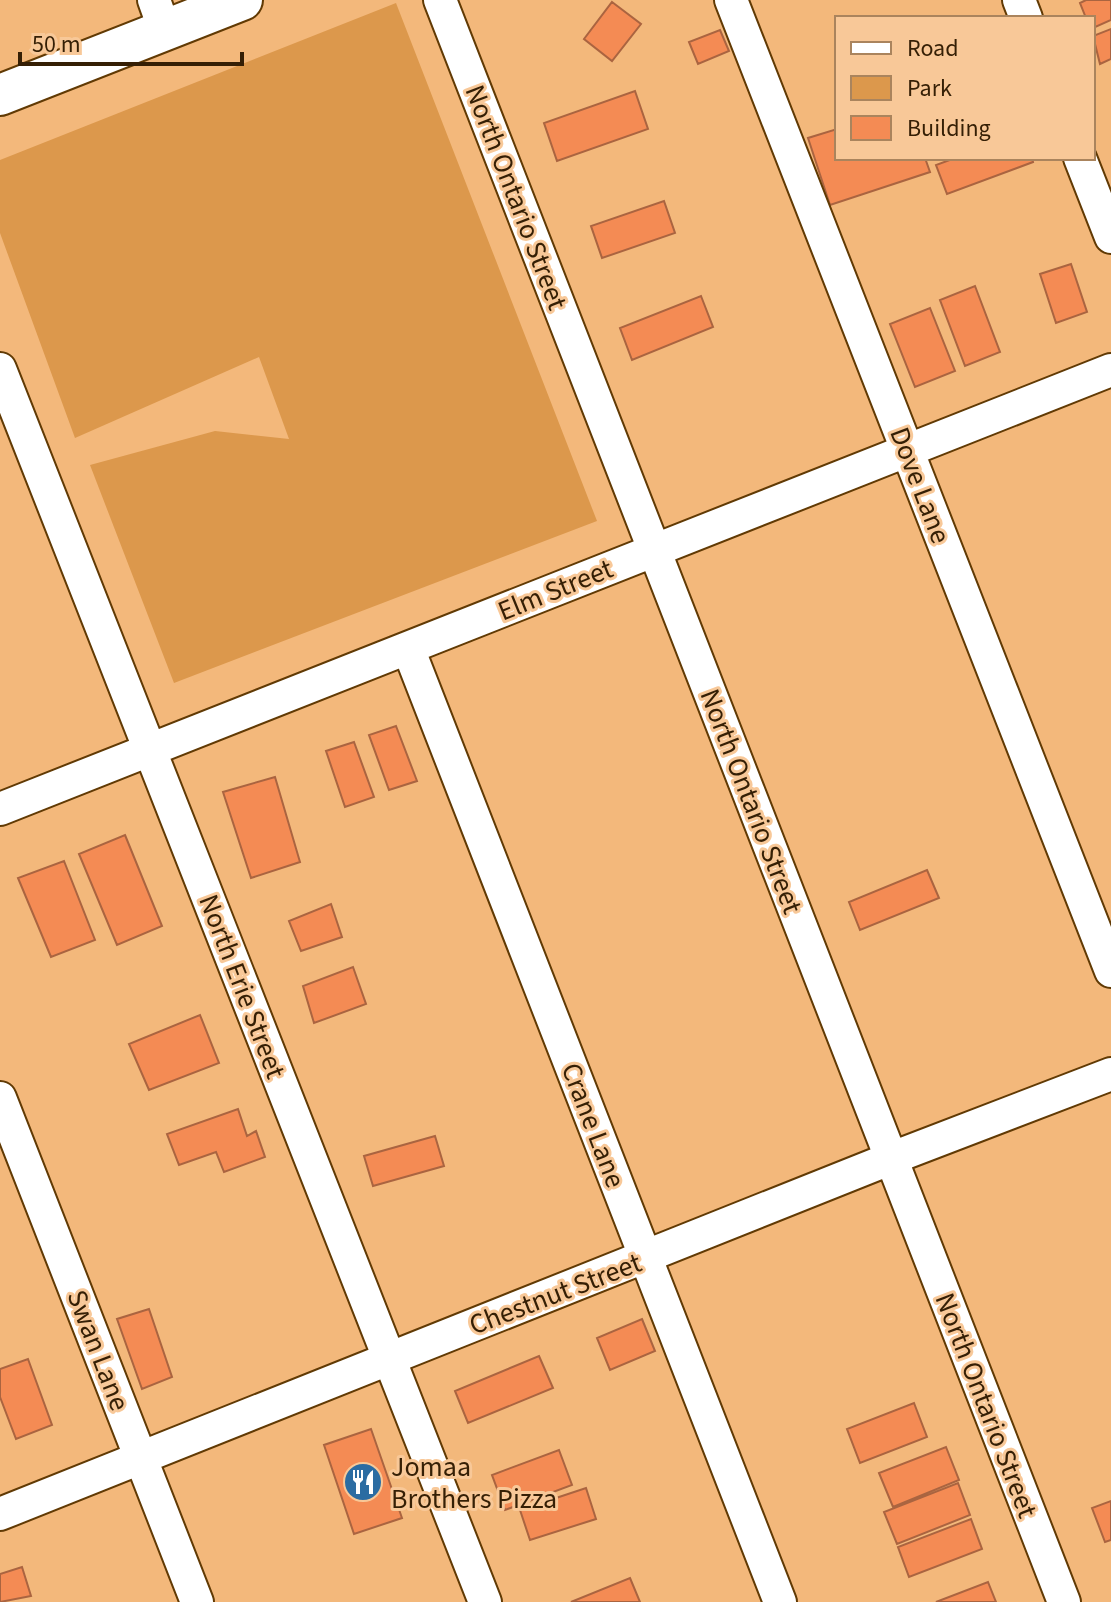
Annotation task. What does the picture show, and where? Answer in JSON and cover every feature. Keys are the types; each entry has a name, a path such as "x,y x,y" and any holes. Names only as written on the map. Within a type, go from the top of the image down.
{"main road":[{"path":"0,95 160,15 242,0"}],"street":[{"name":"North Ontario Street","path":"440,0 1064,1602"},
{"name":"Dove Lane","path":"731,0 1111,971"},
{"path":"1081,160 1111,237"},
{"name":"North Erie Street","path":"0,369 485,1602"},
{"name":"Elm Street","path":"0,809 1111,370"},
{"name":"Crane Lane","path":"408,648 780,1602"},
{"name":"Chestnut Street","path":"0,1514 388,1357 1111,1074"},
{"name":"Swan Lane","path":"0,1098 9,1149 141,1459 197,1602"}],"green space":[{"path":"396,3 597,521 174,683 90,465 215,431 289,439 259,357 75,438 0,233 0,160"}],"building":[{"path":"1086,0 1111,0 1111,20 1095,27 1095,16 1085,16 1080,3"},
{"path":"612,2 641,24 612,61 584,39"},
{"path":"1111,29 1111,59 1100,64 1095,44 1095,35"},
{"path":"720,30 729,51 698,64 689,42"},
{"path":"635,91 648,129 557,161 544,123"},
{"path":"835,130 835,160 926,160 930,172 830,205 808,138"},
{"path":"950,160 1033,162 947,194 936,165"},
{"path":"664,201 675,233 602,258 591,226"},
{"path":"1071,264 1087,312 1056,323 1040,274"},
{"path":"975,286 1000,352 965,366 940,300"},
{"path":"701,296 713,327 632,360 620,328"},
{"path":"930,308 955,371 915,387 890,324"},
{"path":"396,726 417,781 389,790 369,735"},
{"path":"354,742 374,797 345,807 326,751"},
{"path":"275,777 300,862 251,878 223,792"},
{"path":"125,835 162,926 117,945 79,854"},
{"path":"64,861 95,940 51,957 18,878"},
{"path":"927,870 939,898 860,930 849,902"},
{"path":"331,904 342,937 301,951 289,921"},
{"path":"353,967 366,1004 314,1023 303,986"},
{"path":"200,1015 219,1063 149,1090 129,1044"},
{"path":"238,1109 247,1136 256,1131 265,1157 224,1172 216,1152 179,1165 167,1134"},
{"path":"435,1136 444,1166 373,1186 364,1156"},
{"path":"149,1309 172,1377 142,1389 117,1319"},
{"path":"642,1319 655,1351 610,1370 597,1338"},
{"path":"539,1356 553,1388 468,1423 455,1391"},
{"path":"28,1359 52,1425 16,1439 0,1397 0,1369"},
{"path":"914,1403 927,1437 860,1463 847,1429"},
{"name":"Jomaa Brothers Pizza","path":"371,1429 402,1518 354,1534 324,1445"},
{"path":"946,1447 959,1480 893,1507 879,1473"},
{"path":"559,1450 572,1485 505,1510 492,1475"},
{"path":"958,1483 970,1515 897,1544 884,1512"},
{"path":"586,1488 596,1519 530,1540 520,1510"},
{"path":"1111,1501 1111,1540 1105,1542 1092,1508"},
{"path":"971,1519 982,1549 909,1577 898,1547"},
{"path":"22,1567 31,1596 0,1602 0,1574"},
{"path":"630,1578 640,1602 571,1602"},
{"path":"988,1582 996,1602 936,1602"}],"place":[{"name":"Jomaa Brothers Pizza","path":"363,1482"}]}
